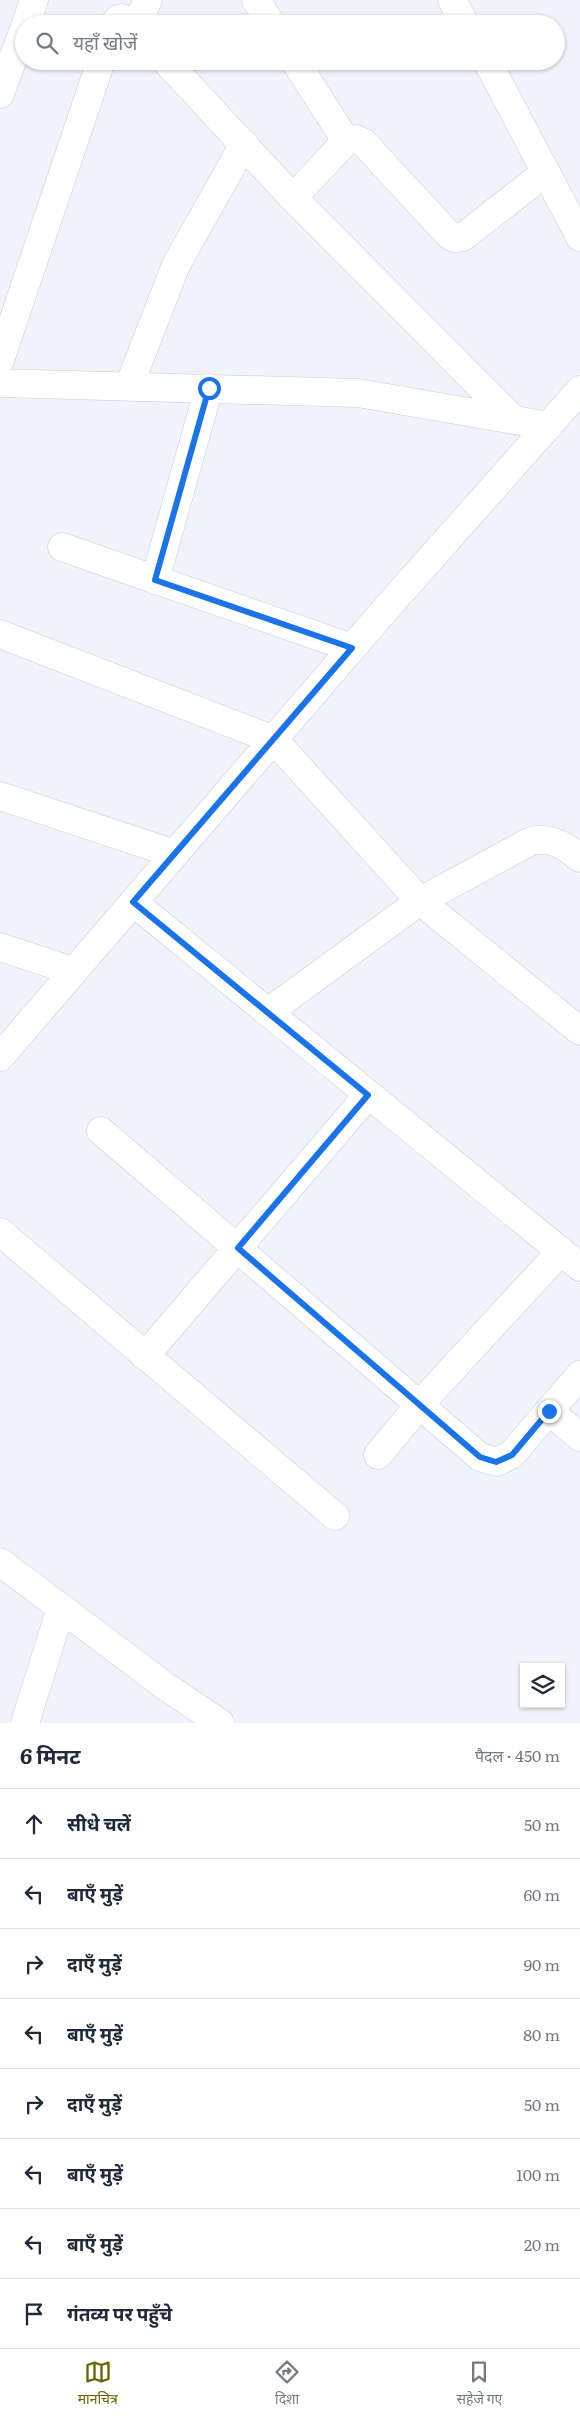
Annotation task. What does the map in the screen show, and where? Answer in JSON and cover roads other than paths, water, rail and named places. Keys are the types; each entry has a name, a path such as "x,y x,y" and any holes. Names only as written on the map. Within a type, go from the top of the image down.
{"street":[{"path":"29,15 34,0"},
{"path":"142,15 148,0"},
{"path":"256,0 265,15"},
{"path":"452,0 460,15"},
{"path":"0,94 15,53"},
{"path":"0,360 98,70"},
{"path":"174,70 293,198 514,420"},
{"path":"301,70 346,141"},
{"path":"492,70 580,237"},
{"path":"293,198 346,141 356,140 363,142 454,238 463,236 546,172"},
{"path":"129,386 176,264 244,144"},
{"path":"0,383 358,393 549,426"},
{"path":"155,580 209,388"},
{"path":"0,1057 352,648 580,390"},
{"path":"62,547 352,648"},
{"path":"0,634 274,740 420,901 580,1031"},
{"path":"0,796 175,854"},
{"path":"268,1012 420,901 531,841 543,838 555,841 580,858"},
{"path":"133,902 570,1259 420,1404 378,1455"},
{"path":"0,947 73,971"},
{"path":"145,1356 368,1095"},
{"path":"101,1131 480,1457 496,1462 512,1455 580,1375"},
{"path":"0,1232 335,1516"},
{"path":"549,1411 580,1437"},
{"path":"0,1562 165,1686 220,1723"},
{"path":"25,1723 61,1608"}]}
